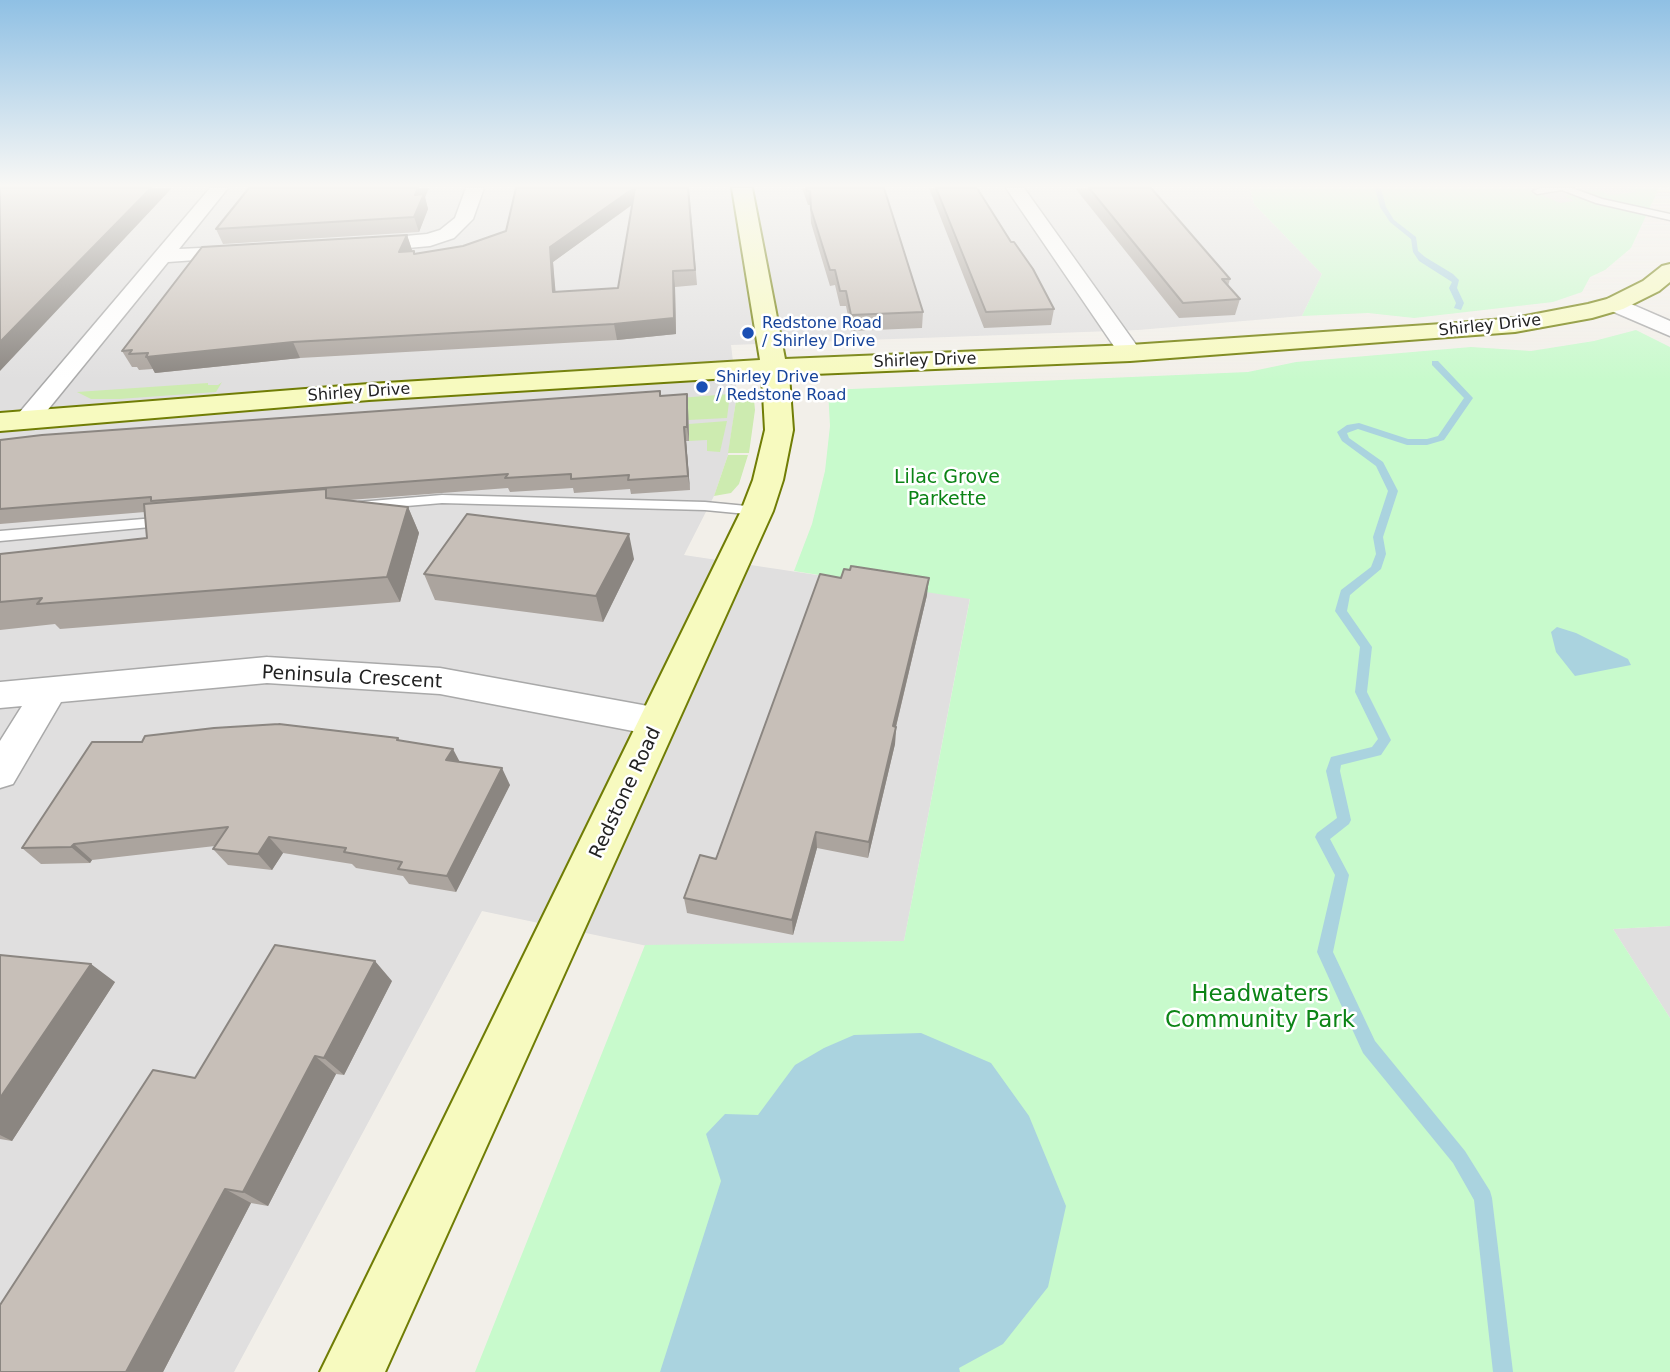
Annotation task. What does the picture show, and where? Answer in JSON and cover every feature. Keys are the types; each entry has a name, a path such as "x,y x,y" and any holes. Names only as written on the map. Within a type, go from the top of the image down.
{"street":[{"path":"29,418 167,252"},
{"path":"164,256 247,252"},
{"name":"Redstone Road","path":"352,1372 659,722 757,511 768,481 779,430 776,367 754,252"},
{"path":"1060,252 1130,353"},
{"name":"Shirley Drive","path":"0,422 369,392 776,367 1130,353 1503,327 1565,318 1615,304 1651,286 1670,271"},
{"path":"1615,304 1670,329"},
{"name":"Peninsula Crescent","path":"0,695 267,670 440,681 659,722"},
{"path":"0,773 50,691"}],"lane":[{"path":"345,507 442,499 705,506 757,511"},
{"path":"0,536 180,521"}],"shaded area":[{"path":"0,252 1301,252 1322,274 1302,316 1138,330 731,345 737,394 728,455 714,496 684,555 970,598 904,941 652,947 482,911 234,1372 0,1372"},
{"path":"1670,926 1670,1018 1613,929"}],"green space":[{"path":"1301,252 1626,252 1605,270 1590,277 1582,292 1553,302 1414,318 1368,313 1302,316 1322,274"},
{"name":"Headwaters Community Park","path":"1636,330 1670,347 1670,926 1613,929 1670,1018 1670,1372 475,1372 645,945 904,941 970,599 794,571 812,524 825,471 830,426 828,390 1248,372 1296,362 1471,347 1531,351 1594,341"},
{"path":"222,382 216,392 119,399 91,399 77,392 208,383 218,385"},
{"path":"749,393 754,400 755,410 749,453 728,453 737,394"},
{"path":"730,394 727,418 688,420 688,411 641,401"},
{"path":"727,421 720,452 707,451 707,440 689,441 689,424"},
{"path":"728,455 748,455 739,484 731,493 714,496"}],"water":[{"path":"1557,627 1576,633 1628,659 1631,665 1575,676 1556,652 1551,632"},
{"path":"921,1033 991,1063 1029,1116 1066,1206 1048,1287 1003,1344 959,1368 960,1372 660,1372 721,1181 706,1134 725,1114 758,1115 795,1065 824,1048 854,1035"}],"building":[{"path":"0,252 88,252 0,342"},
{"path":"198,252 550,252 553,292 618,288 624,252 693,252 695,270 673,271 674,318 614,324 293,342 146,357 148,353 129,354 132,350 122,351"},
{"path":"824,252 904,252 923,312 851,315 846,291 840,291 835,270 830,270"},
{"path":"962,252 1021,252 1054,309 986,312"},
{"path":"1141,252 1207,252 1230,279 1222,279 1240,299 1183,303"},
{"path":"660,391 660,396 687,394 687,427 684,427 688,476 628,480 629,475 571,479 571,474 505,478 508,474 151,501 151,497 0,509 0,440"},
{"path":"326,489 326,498 408,507 387,577 37,604 42,598 0,602 0,554 147,538 144,504"},
{"path":"467,514 629,534 596,596 424,574"},
{"path":"851,566 929,578 893,726 896,727 869,842 816,832 792,920 684,898 700,855 716,859 820,574 841,578 844,569 850,570"},
{"path":"279,724 398,738 397,740 453,749 446,760 502,768 447,876 398,869 402,862 344,852 346,848 269,837 258,854 213,849 228,827 74,844 71,847 22,848 92,742 142,742 145,736"},
{"path":"275,945 375,961 324,1058 315,1056 243,1192 225,1189 126,1372 0,1372 0,1305 153,1070 195,1078"},
{"path":"0,955 91,964 0,1098"}],"waterway":[{"path":"1416,252 1456,282 1453,288 1460,303 1458,308"},
{"path":"1435,363 1469,398 1441,438 1427,442 1407,442 1359,426 1342,432 1345,439 1380,464 1393,491 1378,537 1381,554 1376,569 1345,593 1341,611 1366,647 1361,692 1385,740 1376,751 1336,761 1333,771 1344,820 1322,837 1342,875 1325,952 1369,1047 1459,1157 1483,1198 1503,1372"}],"place":[{"name":"Redstone Road / Shirley Drive","path":"748,333"},
{"name":"Shirley Drive / Redstone Road","path":"702,387"}],"park label":[{"name":"Lilac Grove Parkette","path":"947,489"}]}
